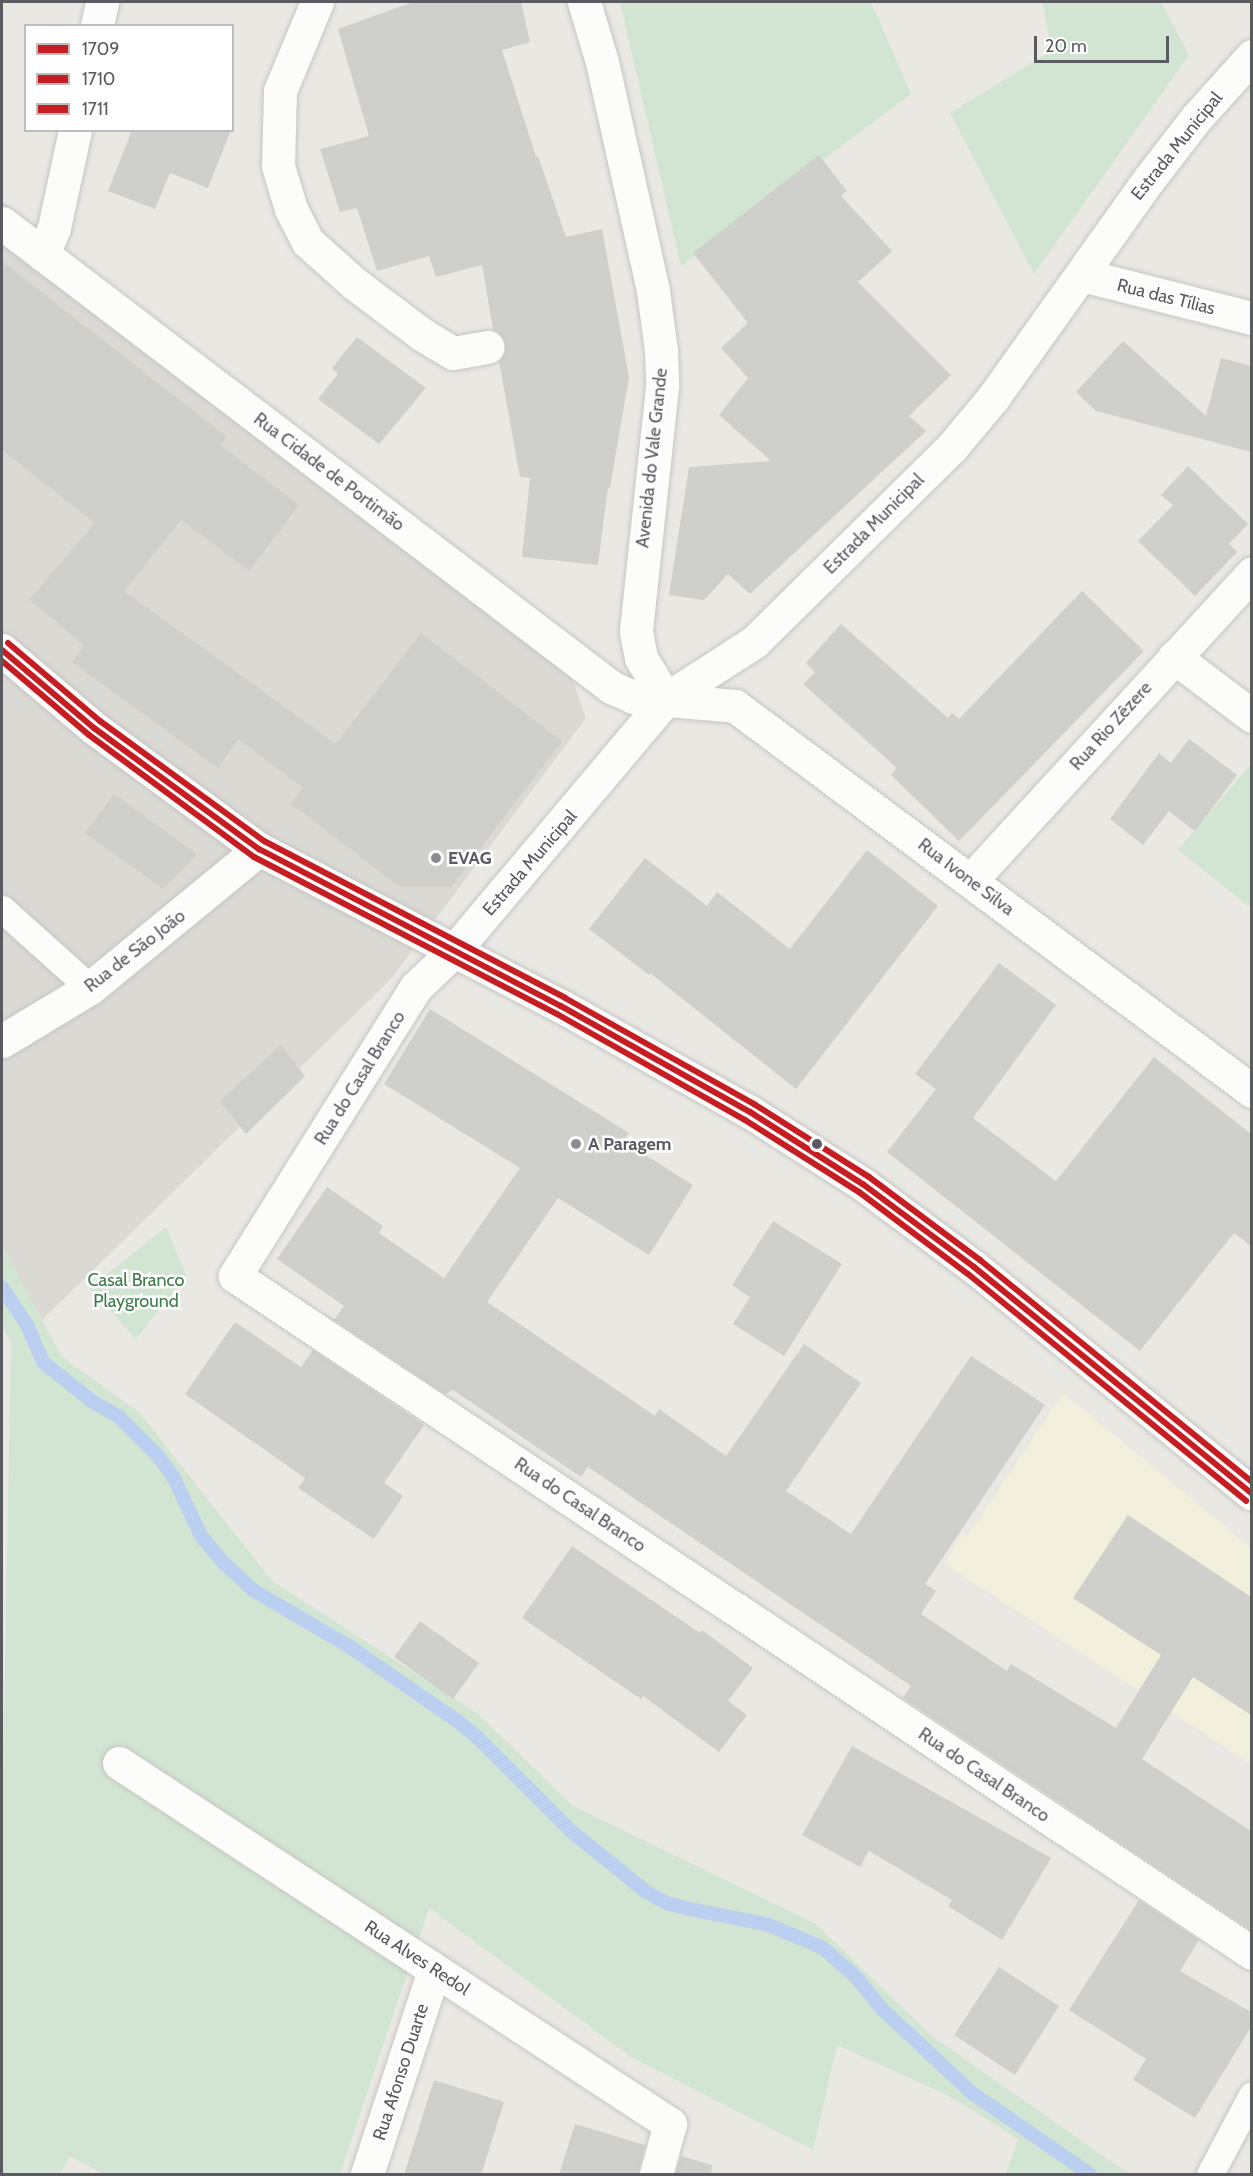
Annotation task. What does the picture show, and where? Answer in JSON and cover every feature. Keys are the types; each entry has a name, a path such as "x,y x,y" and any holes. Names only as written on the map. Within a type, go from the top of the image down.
{"street":[{"path":"97,24 102,2"},
{"path":"317,2 280,91 278,166 291,209 308,242 355,284 423,335 453,353 487,347"},
{"name":"Avenida do Vale Grande","path":"584,2 602,62 648,268 661,350 662,387 636,632 641,658 666,699"},
{"name":"Estrada Municipal","path":"454,951 666,699 754,642 952,447 992,399 1082,275 1117,222 1190,126 1251,56"},
{"path":"43,255 54,228 75,132"},
{"name":"Rua Cidade de Portimão","path":"2,223 611,687 633,697 666,699"},
{"name":"Rua das Tílias","path":"1082,275 1251,318"},
{"name":"Rua Rio Zêzere","path":"970,880 1251,573"},
{"path":"2,650 94,728 259,849 561,1006 750,1112 864,1185 974,1267 1251,1494"},
{"path":"1174,657 1251,717"},
{"name":"Rua Ivone Silva","path":"666,699 735,706 1251,1091"},
{"name":"Rua de São João","path":"2,1041 90,988 259,849"},
{"name":"Rua do Casal Branco","path":"454,951 416,987 235,1276 1251,1953"},
{"name":"Rua Alves Redol","path":"119,1763 670,2124 656,2175"},
{"name":"Rua Afonso Duarte","path":"367,2175 434,1970"}],"lane":[{"path":"2,909 90,988"},
{"path":"1210,2175 1251,2095"}],"shaded area":[{"path":"2,201 555,628 586,718 390,980 42,1320 2,1245"},
{"path":"1063,1393 1251,1548 1251,1764 945,1564 962,1534 967,1537"}],"green space":[{"path":"620,2 871,2 911,94 681,266"},
{"path":"1043,2 1161,2 1189,55 1034,274 950,113 1051,51"},
{"path":"1251,766 1251,908 1178,850"},
{"name":"Casal Branco Playground","path":"166,1227 186,1275 136,1339 90,1288"},
{"path":"2,1245 62,1357 140,1413 272,1581 477,1713 573,1806 816,1924 932,2036 1129,2174 1006,2174 1018,2139 949,2096 837,2045 813,2150 631,2057 429,1908 340,2174 104,2174 70,2156 60,2174 2,2174 2,1833 11,1342 2,1328"}],"building":[{"path":"413,2 521,2 530,42 502,50 536,157 538,156 566,237 602,229 629,377 610,488 608,487 598,565 522,557 530,478 520,477 499,361 505,353 505,343 501,335 493,329 482,265 436,277 429,256 377,271 357,208 340,212 320,149 369,136 338,29"},
{"path":"131,132 230,132 208,188 170,173 155,209 108,191"},
{"path":"819,155 847,191 841,196 892,251 858,282 951,375 909,416 926,431 750,594 728,574 704,600 669,595 689,467 771,461 719,415 748,378 721,348 748,323 693,253"},
{"path":"2,261 227,437 220,445 299,505 249,571 181,520 124,591 336,744 421,633 562,741 451,887 400,887 291,804 303,788 238,739 218,768 72,662 84,645 29,600 95,523 2,450"},
{"path":"357,337 426,388 379,444 318,399 338,374 332,368"},
{"path":"1123,341 1206,416 1221,358 1251,366 1251,452 1096,411 1076,392"},
{"path":"1188,466 1248,524 1229,544 1237,552 1195,596 1138,541 1173,505 1161,495"},
{"path":"1082,591 1144,651 959,841 891,775 897,768 803,684 815,672 806,663 841,624 948,718 952,713 959,719"},
{"path":"1189,739 1237,775 1195,831 1169,811 1143,845 1110,819 1159,753 1171,763"},
{"path":"114,794 197,854 163,889 85,833"},
{"path":"867,850 938,906 796,1089 650,973 649,975 589,929 645,858 707,906 717,892 790,949"},
{"path":"999,963 1056,1005 973,1118 1056,1181 1154,1057 1251,1134 1251,1246 1234,1233 1140,1351 887,1152 936,1089 915,1074"},
{"path":"430,1009 629,1133 623,1141 693,1185 649,1255 558,1198 487,1302 655,1416 659,1409 726,1456 804,1344 861,1383 786,1491 851,1534 971,1356 1045,1405 925,1584 936,1591 921,1614 1007,1671 1011,1664 1116,1728 1161,1655 1073,1598 1128,1515 1251,1597 1251,1715 1193,1677 1142,1759 1251,1831 1251,1930 903,1698 911,1686 588,1467 581,1477 453,1390 445,1394 334,1320 344,1306 277,1259 327,1187 383,1226 379,1233 444,1278 520,1168 384,1084"},
{"path":"281,1045 305,1076 246,1134 220,1101"},
{"path":"773,1221 842,1264 784,1356 733,1324 750,1297 732,1285"},
{"path":"235,1322 301,1367 313,1350 424,1425 384,1483 403,1496 374,1539 298,1488 305,1478 185,1394"},
{"path":"572,1546 700,1633 702,1630 753,1668 728,1701 747,1715 719,1752 643,1696 641,1699 522,1618"},
{"path":"420,1621 479,1663 453,1699 394,1657"},
{"path":"852,1746 1051,1858 1002,1940 948,1906 952,1900 869,1851 860,1867 802,1835"},
{"path":"1139,1900 1199,1940 1180,1971 1251,2012 1251,2027 1195,2118 1133,2080 1146,2059 1069,2010"},
{"path":"999,1967 1059,2006 1015,2075 954,2035"},
{"path":"434,2080 504,2102 481,2175 404,2175"},
{"path":"575,2124 645,2145 638,2175 559,2175"},
{"path":"681,2156 712,2165 711,2175 675,2175"}],"waterway":[{"path":"2,1287 27,1325 43,1362 93,1402 118,1416 158,1456 174,1478 201,1536 223,1562 253,1590 350,1647 456,1720 477,1737 571,1831 645,1891 667,1903 769,1925 823,1948 856,1977 882,2009 972,2093 1090,2174"}],"transit line":[{"name":"1711","path":"8,643 100,721 264,841 565,998 754,1104 869,1177 980,1260 1252,1482"},
{"name":"1709","path":"2,650 94,728 259,849 561,1006 750,1112 864,1185 974,1267 1252,1494"},
{"name":"1710","path":"2,661 89,735 254,857 557,1014 745,1120 859,1192 968,1274 1246,1501"}],"place":[{"name":"EVAG","path":"436,858"},
{"name":"A Paragem","path":"576,1144"}]}
